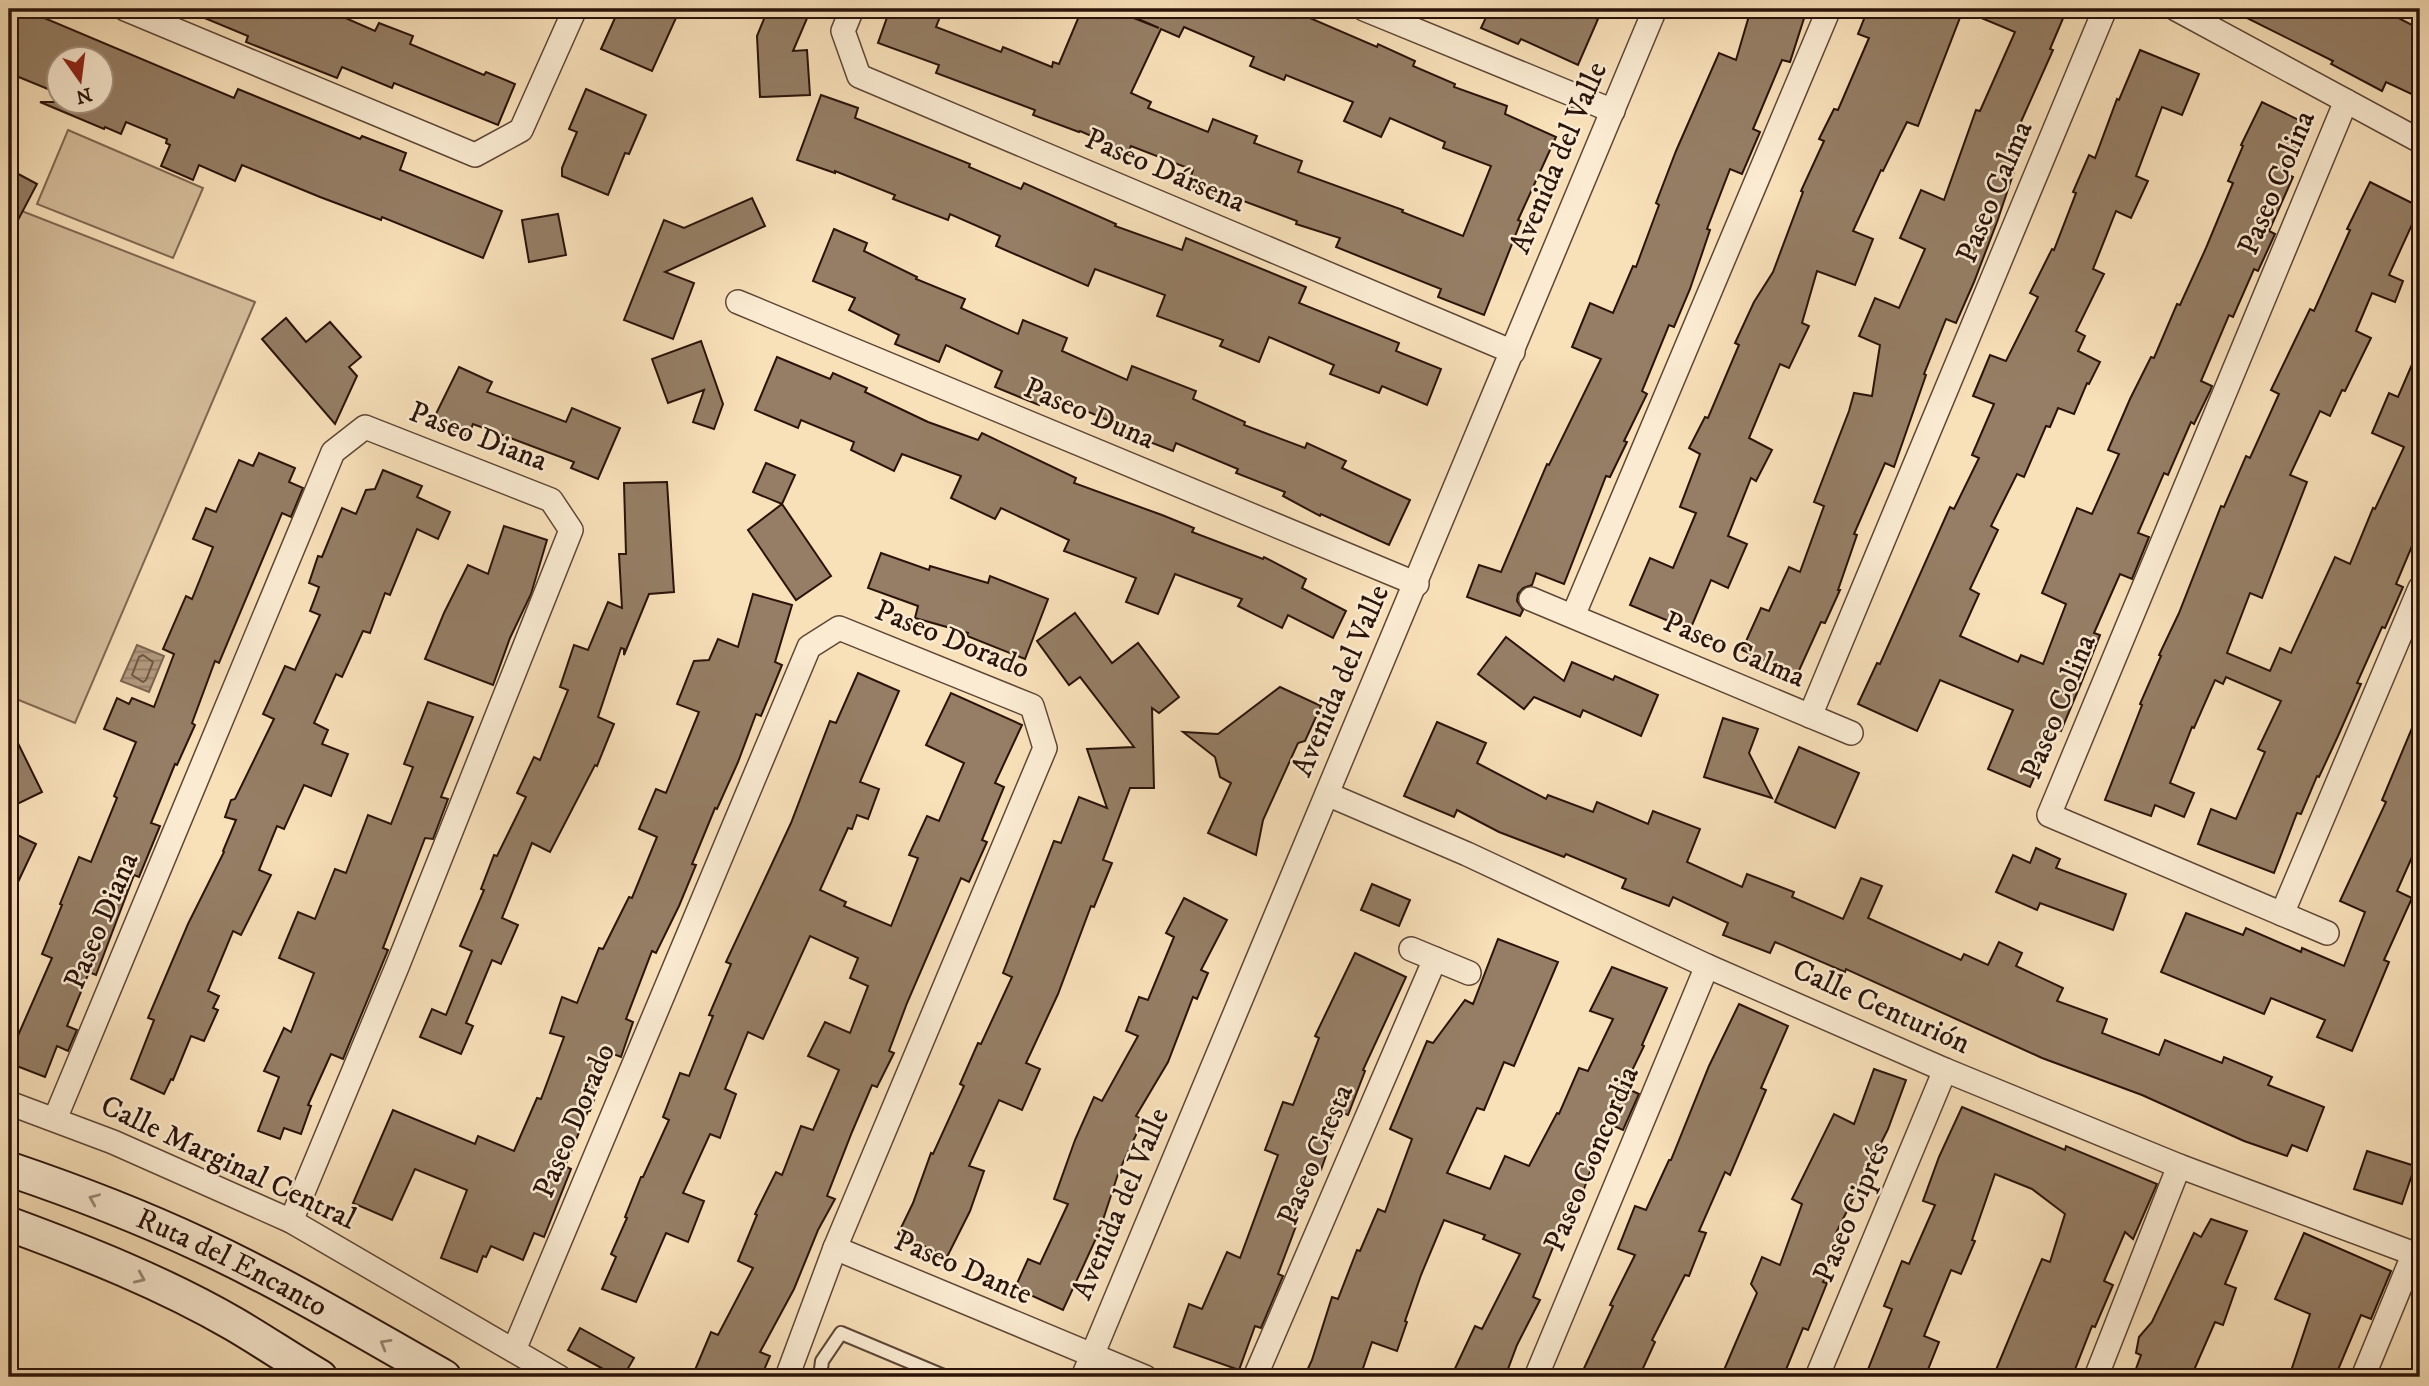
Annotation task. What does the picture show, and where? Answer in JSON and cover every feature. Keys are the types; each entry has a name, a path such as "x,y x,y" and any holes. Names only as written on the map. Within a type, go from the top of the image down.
{"main road":[{"name":"Ruta del Encanto","path":"9,1169 82,1194 201,1245 303,1297 444,1377"},
{"name":"Ruta del Encanto","path":"9,1224 176,1294 232,1323 320,1377"}],"street":[{"path":"125,9 475,155 522,130 575,9"},
{"name":"Paseo Dársena","path":"852,9 843,31 859,76 1513,352"},
{"path":"1364,9 1613,111"},
{"name":"Avenida del Valle","path":"1083,1377 1655,9"},
{"path":"1573,616 1829,9"},
{"name":"Paseo Calma","path":"1531,599 1811,716 2105,9"},
{"path":"2176,9 2420,141"},
{"name":"Paseo Colina","path":"2282,914 2049,815 2346,101"},
{"name":"Paseo Duna","path":"738,302 1416,584"},
{"name":"Paseo Diana","path":"55,1119 333,452 365,427 551,499 571,530 397,967 291,1221"},
{"path":"2327,933 2282,914 2420,588"},
{"name":"Paseo Dorado","path":"514,1350 809,647 839,628 1032,706 1045,748 835,1248 787,1377"},
{"path":"1811,716 1851,733"},
{"name":"Calle Centurión","path":"1327,794 1467,854 1707,966 1945,1070 2179,1166 2417,1254"},
{"path":"1411,949 1469,973"},
{"name":"Paseo Cresta","path":"1255,1377 1436,958"},
{"name":"Paseo Concordia","path":"1536,1377 1707,966"},
{"name":"Paseo Ciprés","path":"1817,1377 1945,1070"},
{"name":"Calle Marginal Central","path":"9,1103 55,1119 291,1221 559,1377"},
{"path":"2096,1377 2179,1166"},
{"name":"Paseo Dante","path":"835,1248 1144,1377"},
{"path":"2362,1377 2417,1254"}],"lane":[{"path":"820,1377 822,1361 841,1333 946,1377"}],"shaded area":[{"path":"68,130 203,188 173,258 37,204"},
{"path":"9,206 255,302 75,723 9,696"}],"water":[{"path":"137,645 164,656 149,692 121,681"}],"building":[{"path":"9,9 23,9 111,46 46,46 46,88 9,73"},
{"path":"183,9 325,9 375,31 379,23 413,36 410,44 484,75 486,72 515,84 498,125 394,83 392,88 342,67 337,78 246,42 248,36"},
{"path":"619,9 680,9 652,71 601,49"},
{"path":"768,9 811,9 793,51 807,50 810,95 760,97 757,36"},
{"path":"890,9 943,9 936,27 1001,52 1003,47 1052,67 1053,62 1059,64 1082,9 1111,9 1159,28 1115,9 1289,9 1415,61 1413,66 1455,84 1454,87 1507,106 1505,114 1556,137 1518,220 1521,221 1484,315 1438,297 1441,289 1336,247 1340,238 1296,224 1297,221 1233,197 1232,201 1188,185 1193,170 1131,146 1128,152 1080,131 1033,115 1035,110 936,73 939,65 878,43","holes":["1184,27 1254,57 1250,66 1284,80 1286,75 1353,102 1344,121 1381,137 1390,118 1445,142 1443,148 1491,166 1463,236 1402,212 1403,210 1298,172 1302,161 1254,143 1257,136 1213,119 1208,132 1148,108 1151,102 1131,93 1161,29 1179,37"]},
{"path":"1490,9 1575,9 1598,19 1578,65 1521,39 1518,44 1481,28"},
{"path":"1751,9 1807,9 1790,62 1782,60 1753,129 1760,132 1742,174 1730,169 1707,229 1710,230 1690,289 1674,327 1669,325 1642,391 1647,394 1610,477 1606,476 1564,584 1536,573 1532,585 1523,588 1518,594 1517,601 1523,610 1520,616 1467,597 1479,565 1501,572 1547,464 1549,465 1601,359 1572,347 1590,303 1613,313 1633,266 1636,267 1676,151 1719,53 1736,60"},
{"path":"1868,9 1946,9 1961,15 1918,126 1907,122 1853,231 1873,239 1855,285 1817,271 1802,323 1809,326 1789,368 1780,364 1749,438 1772,450 1756,481 1751,478 1728,536 1747,544 1728,588 1711,580 1690,630 1630,605 1650,558 1673,568 1696,513 1680,507 1700,454 1689,448 1705,417 1708,418 1739,345 1735,343 1754,302 1773,272 1803,192 1801,191 1824,141 1819,139 1834,109 1838,110 1869,38 1858,34"},
{"path":"1960,9 2067,9 2050,49 2053,50 2020,124 2029,127 1974,282 1956,323 1946,319 1924,374 1926,375 1894,467 1885,463 1854,534 1857,535 1840,590 1825,623 1821,622 1797,675 1742,650 1761,608 1769,611 1789,567 1800,572 1824,506 1814,502 1854,393 1872,396 1880,345 1859,336 1875,298 1899,308 1925,249 1900,238 1921,190 1944,200 1976,110 1980,111 2015,32"},
{"path":"2229,9 2381,9 2420,29 2420,98 2386,82 2382,91 2331,64 2333,61"},
{"path":"116,48 234,98 238,89 360,139 362,136 406,153 400,170 502,211 483,258 242,165 235,181 199,165 193,180 161,166 170,145 166,143 167,139 126,122 121,134 105,127 104,129 73,116 116,116"},
{"path":"2140,50 2199,74 2182,115 2162,107 2136,176 2148,181 2131,218 2116,211 2093,269 2104,274 2076,331 2085,336 2078,351 2100,362 2089,384 2087,383 2074,414 2058,408 2050,427 2046,426 2024,477 2017,474 1991,526 1998,530 1970,589 1979,594 1960,636 2018,662 2021,655 2043,664 2066,604 2042,593 2077,508 2092,514 2119,454 2108,450 2130,399 2151,357 2154,358 2177,304 2180,305 2206,248 2233,183 2228,181 2243,146 2241,145 2262,102 2311,126 2287,174 2293,177 2269,231 2275,234 2258,271 2254,269 2233,317 2229,315 2201,381 2212,386 2210,391 2194,424 2191,422 2168,475 2164,473 2138,533 2149,537 2132,579 2120,574 2094,633 2100,635 2061,731 2055,728 2030,787 1988,769 2013,710 1940,680 1917,731 1858,704 1877,663 1880,664 1950,507 1954,509 1979,458 1972,455 1994,404 1973,396 1990,355 2006,361 2038,297 2030,293 2052,249 2054,250 2076,193 2073,192 2089,155 2095,158 2117,99 2119,100"},
{"path":"586,89 646,115 629,154 625,153 608,195 562,176 562,168 577,132 569,129"},
{"path":"821,95 858,108 855,118 970,164 969,167 1021,189 1024,183 1116,224 1115,226 1182,250 1186,238 1306,287 1299,303 1399,343 1396,351 1441,369 1427,405 1382,386 1379,393 1330,374 1334,365 1269,337 1259,362 1220,346 1223,340 1157,316 1165,295 1095,269 1088,286 996,246 1000,236 950,214 948,220 893,199 895,195 835,171 797,160"},
{"path":"9,169 37,184 9,237"},
{"path":"2370,182 2420,207 2389,275 2403,281 2395,302 2372,293 2356,331 2371,338 2330,416 2320,411 2290,475 2307,482 2262,598 2250,593 2227,653 2270,671 2280,648 2291,653 2335,557 2350,564 2373,508 2375,509 2404,447 2372,433 2389,393 2398,397 2420,346 2420,527 2396,584 2403,587 2357,683 2361,684 2319,777 2317,776 2301,814 2297,813 2274,873 2198,844 2211,809 2236,819 2265,752 2258,749 2281,701 2226,677 2223,684 2215,680 2194,728 2192,727 2170,783 2194,793 2184,817 2155,805 2151,816 2105,800 2142,705 2140,704 2161,656 2159,655 2179,613 2221,506 2224,507 2246,456 2250,458 2279,394 2271,390 2310,309 2314,311 2350,230 2347,229"},
{"path":"752,198 765,226 665,272 694,283 673,339 624,320 664,220 684,228"},
{"path":"558,214 566,255 529,262 522,220"},
{"path":"834,229 867,243 864,251 917,277 916,279 965,299 961,308 1018,334 1023,320 1067,338 1062,351 1127,380 1132,366 1196,391 1193,399 1245,422 1244,425 1305,448 1307,443 1346,461 1342,468 1410,500 1389,545 1321,514 1320,516 1283,496 1285,492 1236,473 1238,469 1176,443 1173,451 1108,426 1110,421 1044,393 1039,405 995,387 1002,371 946,345 939,362 895,344 899,335 849,310 855,298 813,281"},
{"path":"286,318 306,342 330,322 361,357 349,367 357,376 335,424 262,339"},
{"path":"701,341 723,404 714,429 693,422 704,390 668,403 652,359"},
{"path":"777,357 830,379 833,373 867,388 865,392 928,422 978,440 982,433 1076,478 1074,483 1194,528 1192,532 1263,559 1264,557 1306,579 1302,588 1346,611 1333,638 1288,615 1282,628 1238,606 1242,599 1175,574 1158,614 1126,602 1136,578 1064,551 1069,540 1001,508 995,519 951,498 961,476 902,454 894,471 851,450 854,442 801,420 798,428 755,410"},
{"path":"459,367 492,382 487,392 566,422 572,408 620,428 598,479 571,468 574,462 473,424 468,437 432,422"},
{"path":"259,453 295,468 289,482 303,488 291,517 282,513 219,663 215,661 192,723 195,725 177,765 175,764 151,823 160,826 139,877 134,875 96,975 89,972 67,1026 77,1030 68,1051 57,1046 45,1077 9,1063 9,1056 52,958 42,954 79,857 91,862 136,742 104,729 117,698 129,704 132,698 154,707 174,654 163,649 186,596 192,599 213,547 193,539 206,508 216,512 239,460 253,466"},
{"path":"766,463 795,475 782,504 753,492"},
{"path":"383,470 422,486 417,497 450,512 438,539 417,529 390,595 385,593 370,633 363,631 342,677 336,674 314,723 328,730 322,744 348,754 331,796 304,785 284,829 277,826 259,870 271,875 241,935 233,931 208,991 219,996 213,1008 218,1010 204,1041 191,1036 173,1080 171,1079 164,1094 131,1079 154,1020 148,1018 188,924 224,852 236,820 225,817 231,800 235,799 274,719 263,714 285,666 295,670 320,615 310,611 319,587 309,583 318,556 322,557 342,508 356,514 366,490 375,489"},
{"path":"667,482 674,592 649,594 624,655 624,649 621,648 598,717 614,724 597,766 595,765 550,852 532,843 502,918 518,925 501,964 492,960 466,1023 473,1026 461,1054 420,1037 432,1009 446,1015 472,951 460,946 484,890 481,889 494,855 497,856 526,797 517,793 534,757 540,760 568,690 560,687 574,645 588,650 608,602 622,608 619,554 626,554 624,483"},
{"path":"782,504 831,576 796,600 748,530"},
{"path":"504,526 547,540 531,594 510,638 493,685 425,659 468,565 488,574"},
{"path":"881,553 929,570 930,566 988,583 990,576 1048,599 1025,659 967,636 968,633 915,618 918,606 868,588"},
{"path":"753,594 792,605 775,662 782,665 761,716 756,714 738,762 717,809 715,808 692,864 696,865 679,906 656,953 652,951 626,1019 633,1022 621,1057 611,1053 590,1111 565,1166 571,1169 544,1237 534,1233 523,1260 491,1246 486,1257 483,1256 477,1272 441,1258 467,1190 415,1169 392,1220 353,1203 393,1110 475,1144 478,1136 514,1151 537,1098 541,1099 564,1037 550,1033 562,997 577,1003 599,948 603,949 629,897 632,898 657,837 639,829 656,789 666,793 699,712 677,704 694,661 709,660 718,639 738,647"},
{"path":"1075,613 1112,663 1138,643 1179,697 1159,713 1152,708 1154,788 1130,788 1103,860 1112,863 1094,907 1091,906 1058,994 1026,1063 1040,1069 1022,1110 999,1100 969,1166 984,1171 970,1211 947,1257 898,1234 913,1203 931,1153 933,1154 964,1086 960,1084 978,1043 981,1044 1012,977 1003,973 1054,841 1061,843 1079,797 1107,808 1087,749 1134,747 1080,677 1069,685 1037,641"},
{"path":"1506,637 1564,681 1572,662 1613,680 1615,676 1658,695 1641,736 1583,710 1580,717 1534,697 1524,709 1478,674"},
{"path":"858,673 899,691 860,782 879,789 868,819 857,815 852,829 848,828 820,890 846,902 844,906 891,926 918,858 909,855 927,816 939,821 964,763 926,745 951,693 1022,725 995,783 1004,787 982,840 987,842 969,882 961,878 907,1003 889,1051 894,1053 877,1087 872,1085 852,1132 827,1196 835,1199 818,1230 794,1289 760,1352 770,1356 761,1377 692,1377 711,1332 718,1335 753,1268 738,1261 757,1215 755,1214 776,1172 782,1175 801,1126 813,1130 839,1070 808,1056 825,1022 850,1033 868,986 850,978 858,958 810,936 763,1039 748,1032 725,1089 736,1094 720,1138 710,1134 683,1193 704,1201 688,1242 666,1233 636,1302 602,1289 616,1257 611,1254 627,1218 625,1217 669,1120 663,1117 680,1073 689,1076 713,1016 709,1015 731,964 726,962 791,823 830,721 836,723"},
{"path":"1280,687 1321,706 1305,741 1298,743 1263,820 1256,855 1208,833 1231,783 1220,777 1215,757 1183,732 1218,734"},
{"path":"428,702 473,717 441,797 448,799 433,839 425,838 383,948 388,950 343,1059 331,1054 308,1105 311,1106 301,1134 284,1128 280,1139 258,1131 279,1077 264,1071 284,1028 291,1032 314,973 279,958 298,912 315,919 335,869 346,873 368,815 391,824 413,767 404,764"},
{"path":"2420,709 2420,839 2397,891 2412,898 2384,960 2389,962 2352,1051 2317,1037 2325,1020 2271,998 2264,1014 2161,972 2186,913 2243,935 2246,928 2301,952 2302,948 2344,966 2365,912 2340,901 2386,802 2382,800"},
{"path":"1723,718 1758,729 1749,753 1772,798 1704,777"},
{"path":"1437,722 1486,743 1477,763 1546,799 1548,795 1593,812 1597,802 1648,824 1653,811 1700,829 1687,862 1742,887 1747,874 1794,892 1792,897 1843,919 1861,878 1882,886 1868,918 1961,960 1964,954 1988,965 1999,942 2022,953 2016,966 2063,988 2057,1001 2107,1019 2102,1033 2159,1055 2165,1040 2222,1063 2224,1057 2272,1077 2268,1085 2324,1107 2307,1151 2292,1145 2287,1156 2244,1141 2142,1095 2042,1058 1846,969 1845,972 1775,942 1770,953 1723,935 1728,923 1673,897 1669,906 1622,888 1626,879 1566,854 1564,857 1499,832 1457,810 1454,817 1404,796"},
{"path":"9,725 42,792 9,808"},
{"path":"1799,747 1859,773 1835,828 1775,802"},
{"path":"9,831 36,844 9,901"},
{"path":"2036,848 2060,859 2056,868 2126,894 2113,930 2040,903 2037,910 1996,892 2013,855 2030,863"},
{"path":"1372,884 1410,900 1399,926 1361,910"},
{"path":"1184,898 1227,920 1201,970 1208,973 1197,999 1193,997 1168,1062 1136,1116 1143,1120 1119,1171 1099,1232 1063,1310 1015,1288 1028,1259 1040,1264 1068,1204 1054,1199 1075,1140 1094,1097 1102,1101 1138,1036 1126,1031 1139,997 1148,1000 1174,937 1166,933"},
{"path":"1498,939 1558,962 1514,1066 1504,1062 1484,1110 1477,1108 1447,1173 1490,1189 1505,1156 1529,1166 1557,1113 1559,1114 1579,1068 1588,1071 1613,1019 1590,1011 1612,967 1667,988 1624,1087 1639,1094 1623,1130 1607,1123 1566,1232 1560,1230 1533,1297 1540,1300 1517,1345 1505,1377 1451,1377 1475,1326 1482,1329 1520,1254 1483,1239 1485,1235 1444,1220 1421,1275 1397,1351 1372,1342 1360,1377 1304,1377 1332,1297 1338,1299 1357,1250 1360,1251 1378,1209 1385,1212 1412,1139 1390,1129 1427,1041 1433,1043 1465,1000 1473,1004"},
{"path":"1355,953 1406,977 1363,1070 1365,1071 1348,1115 1341,1112 1321,1170 1314,1167 1292,1224 1296,1226 1278,1274 1283,1276 1261,1328 1255,1326 1239,1370 1174,1347 1189,1304 1202,1309 1227,1252 1240,1258 1278,1155 1265,1150 1283,1102 1293,1105 1319,1038 1315,1036"},
{"path":"1739,1004 1788,1026 1761,1088 1766,1090 1730,1175 1725,1172 1699,1231 1706,1233 1689,1276 1685,1275 1652,1340 1655,1342 1639,1377 1580,1377 1613,1306 1610,1305 1635,1255 1618,1249 1635,1206 1646,1210 1671,1160 1709,1066"},
{"path":"1874,1069 1906,1080 1888,1129 1836,1233 1841,1235 1823,1282 1827,1283 1808,1330 1803,1328 1783,1377 1721,1377 1757,1293 1751,1284 1762,1257 1780,1265 1802,1204 1792,1199 1834,1114 1854,1124"},
{"path":"1962,1107 2065,1150 2066,1146 2157,1184 2133,1239 2125,1232 2104,1281 2113,1285 2095,1327 2092,1326 2072,1377 1993,1377 2042,1259 2050,1262 2065,1214 2032,1189 1995,1174 1972,1240 1975,1241 1961,1274 1951,1270 1924,1336 1939,1342 1925,1377 1865,1377 1892,1309 1884,1306 1902,1261 1909,1264 1935,1205 1923,1201"},
{"path":"2367,1151 2415,1166 2402,1204 2354,1189"},
{"path":"2211,1219 2247,1231 2225,1284 2236,1288 2223,1325 2215,1322 2191,1377 2133,1377 2141,1355 2136,1353 2139,1337 2152,1322 2194,1233 2201,1237"},
{"path":"2304,1233 2391,1271 2371,1319 2361,1315 2335,1377 2289,1377 2310,1314 2275,1299"},
{"path":"580,1328 634,1358 623,1377 618,1377 568,1350"}]}
